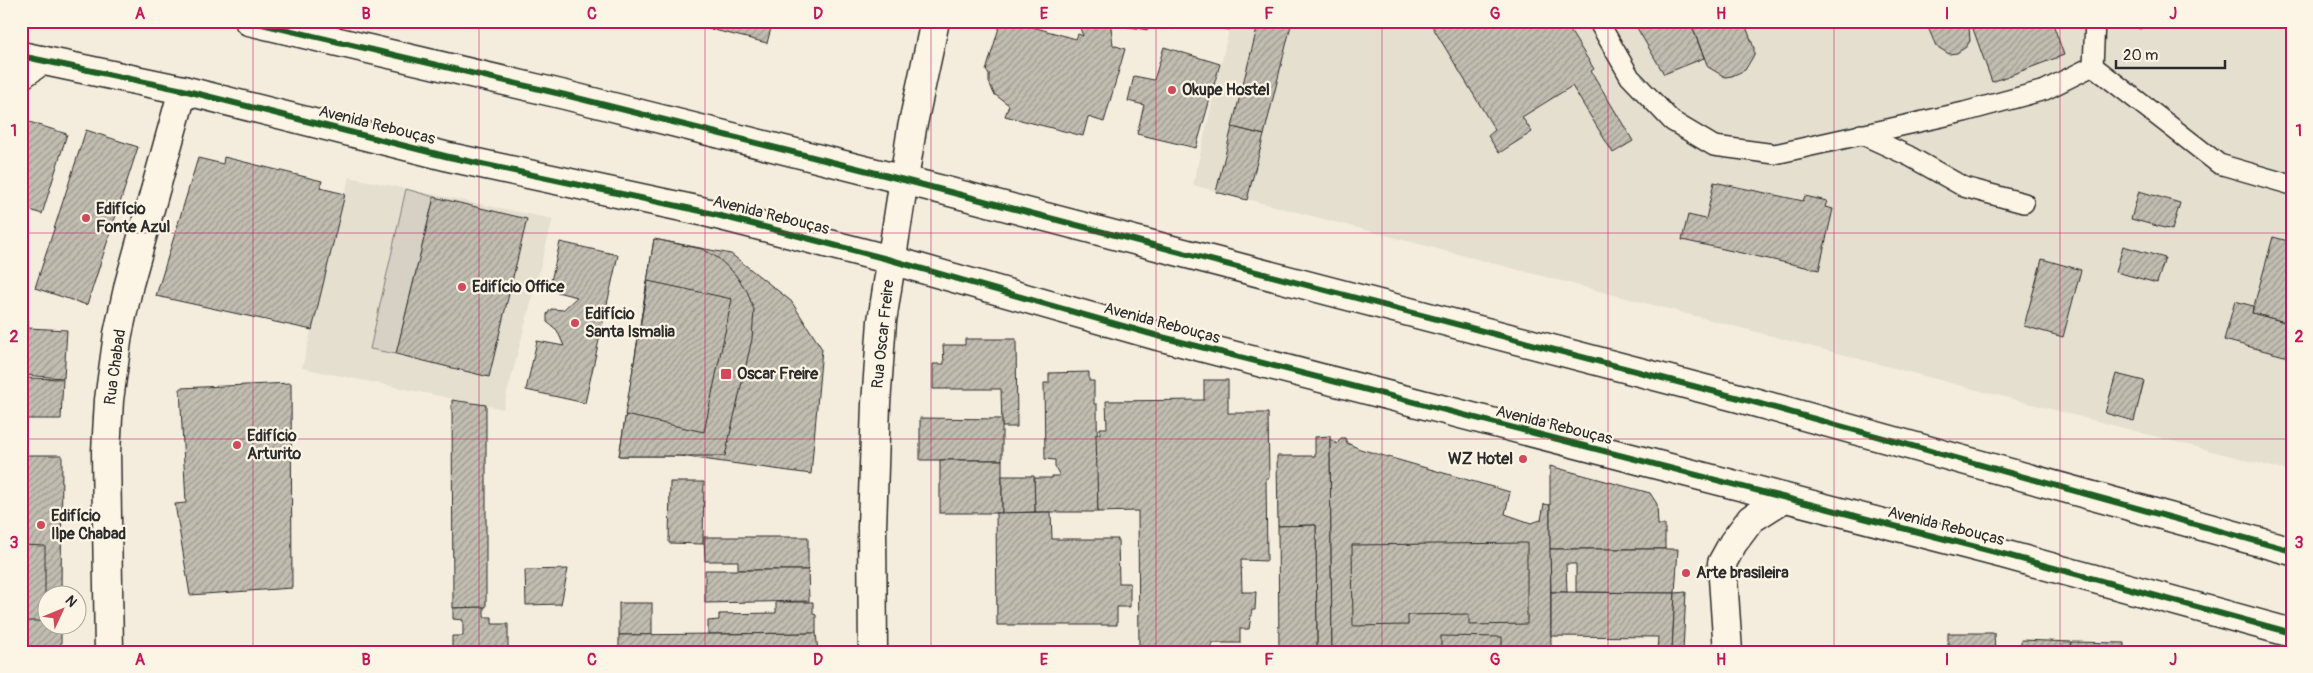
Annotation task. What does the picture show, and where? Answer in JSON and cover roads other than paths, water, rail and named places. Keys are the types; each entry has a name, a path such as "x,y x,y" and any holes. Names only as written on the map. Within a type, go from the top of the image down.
{"main road":[{"path":"249,21 565,95 904,180 1739,398 2292,551"},
{"name":"Rua Oscar Freire","path":"873,652 872,528 876,404 882,321 912,128 935,21"},
{"name":"Avenida Rebouças","path":"28,64 183,90 449,157 701,211 891,260 1158,336 2003,554 2292,633"},
{"name":"Rua Chabad","path":"109,652 106,452 109,400 116,343 132,274 183,90"},
{"path":"1728,652 1722,563 1733,543 1751,519 1784,498"}],"lane":[{"path":"1598,21 1630,77 1672,121 1714,146 1775,154 1964,112 2045,90 2093,66"},
{"path":"2093,66 2095,21"},
{"path":"2093,66 2219,164 2292,185"},
{"path":"1862,134 1910,156 1964,187 2024,203"}],"place":[{"name":"Okupe Hostel","path":"1172,90"},
{"name":"Edifício Fonte Azul","path":"86,218"},
{"name":"Edifício Office","path":"462,287"},
{"name":"Edifício Santa Ismalia","path":"575,323"},
{"name":"Oscar Freire","path":"726,374"},
{"name":"Edifício Arturito","path":"237,445"},
{"name":"WZ Hotel","path":"1523,459"},
{"name":"Edifício Ilpe Chabad","path":"41,525"},
{"name":"Arte brasileira","path":"1686,573"}]}
